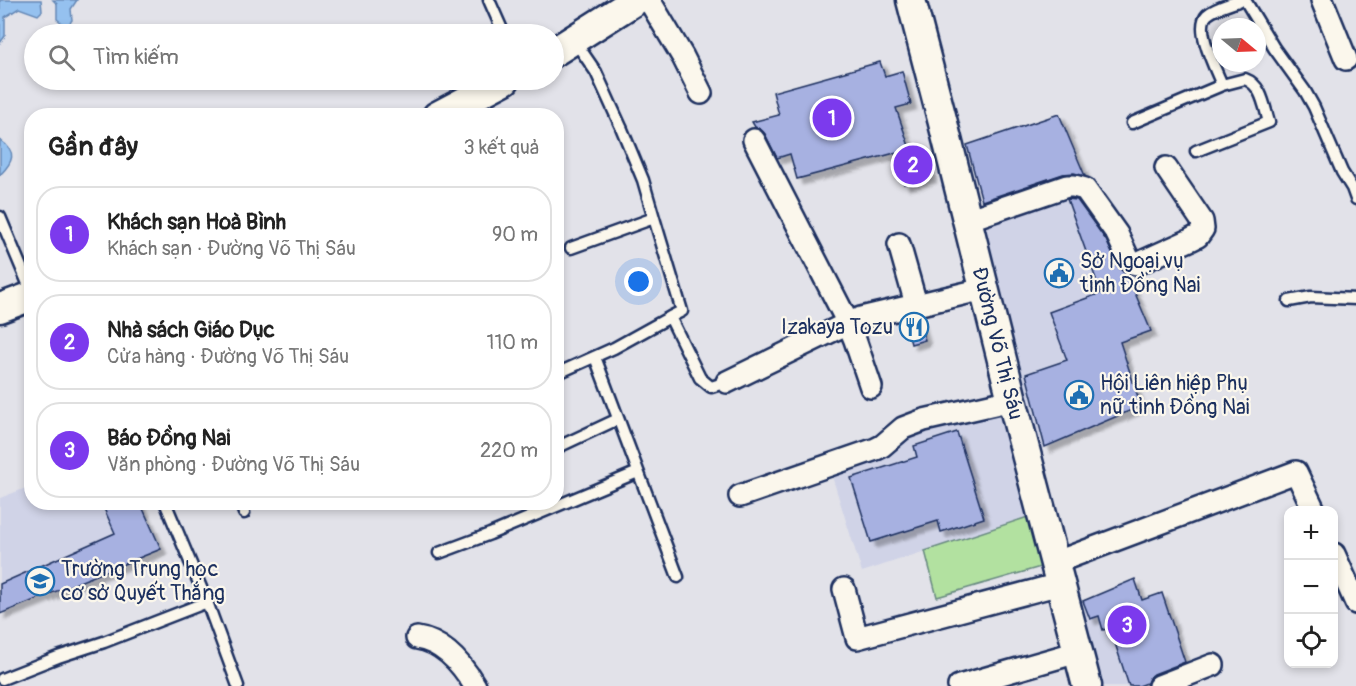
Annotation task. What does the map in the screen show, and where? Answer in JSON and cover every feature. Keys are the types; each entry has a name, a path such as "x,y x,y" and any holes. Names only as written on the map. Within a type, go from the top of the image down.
{"main road":[{"path":"564,46 636,0"},
{"name":"Đường Võ Thị Sáu","path":"911,0 1087,686"},
{"path":"452,108 486,90"},
{"path":"0,308 24,298"}],"street":[{"path":"649,0 678,48 701,93"},
{"path":"1322,0 1346,59"},
{"path":"754,140 848,323 871,387"},
{"path":"967,220 1067,186 1082,187 1117,234 1129,260 1137,264 1198,236 1203,229 1202,221 1166,168"},
{"path":"899,244 916,304"},
{"path":"727,382 861,318 984,289"},
{"path":"740,496 876,449 903,428 924,420 1012,400"},
{"path":"844,589 857,638 1057,573 1296,472 1312,506"},
{"path":"1337,560 1356,603"},
{"path":"417,638 436,644 451,655 463,667 475,686"},
{"path":"959,686 1078,652"},
{"path":"1158,686 1214,665"}],"lane":[{"path":"489,0 500,24"},
{"path":"1222,85 1204,41 1203,20 1210,12 1243,0 1305,91 1356,199"},
{"path":"564,46 596,72 621,127 643,180 682,310 595,357 564,371"},
{"path":"1132,123 1222,85 1245,79 1253,82 1259,91 1269,122 1196,151"},
{"path":"0,217 24,275"},
{"path":"571,248 654,218"},
{"path":"1289,301 1311,297 1356,298"},
{"path":"670,317 700,378 711,387 727,382"},
{"path":"595,357 678,577"},
{"path":"564,444 618,418"},
{"path":"564,503 638,472"},
{"path":"168,510 207,602 238,686"},
{"path":"439,553 547,510"},
{"path":"2,679 207,602"}],"shaded area":[{"name":"Sở Ngoại vụ tỉnh Đồng Nai","path":"1065,194 1082,194 1121,259 1151,331 1120,342 1141,406 1035,452 978,222"},
{"path":"1003,408 1031,516 862,572 831,473 909,433"},
{"name":"Trường Trung học cơ sở Quyết Thắng","path":"24,489 24,510 143,510 161,549 0,614 0,498"},
{"path":"1135,579 1142,600 1162,593 1187,668 1139,686 1098,686 1076,604"}],"green space":[{"path":"1031,516 1044,566 937,597 925,551"}],"water":[{"path":"0,0 41,0 42,11 38,15 19,8 5,17 5,36 0,43"},
{"path":"53,0 77,0 71,9 72,20 69,24 63,24 57,19 57,4"},
{"path":"0,140 6,144 12,157 0,175"}],"building":[{"path":"880,62 885,76 902,71 911,104 896,108 910,149 923,146 931,177 904,184 895,153 797,179 790,154 777,158 765,134 752,122 779,115 773,92"},
{"path":"1059,114 1085,176 1074,173 1063,174 982,201 967,145"},
{"path":"1067,199 1077,200 1106,240 1118,266 1127,274 1151,331 1120,342 1141,406 1045,447 1026,374 1067,360 1049,312 1101,293"},
{"path":"919,317 925,340 911,344 905,321"},
{"path":"957,432 984,518 941,532 938,521 871,542 851,478 917,457 914,446"},
{"path":"105,510 144,510 161,549 0,614 0,584 115,533"},
{"path":"1135,579 1142,600 1162,593 1185,662 1154,674 1147,683 1129,686 1110,628 1103,630 1099,616 1090,619 1083,601"}],"place":[{"name":"Khách sạn Hoà Bình","path":"832,118"},
{"name":"Nhà sách Giáo Dục","path":"913,165"},
{"name":"Sở Ngoại vụ tỉnh Đồng Nai","path":"1059,273"},
{"name":"Izakaya Tozu","path":"914,327"},
{"name":"Hội Liên hiệp Phụ nữ tỉnh Đồng Nai","path":"1079,395"},
{"name":"Trường Trung học cơ sở Quyết Thắng","path":"40,581"},
{"name":"Báo Đồng Nai","path":"1127,625"}]}
